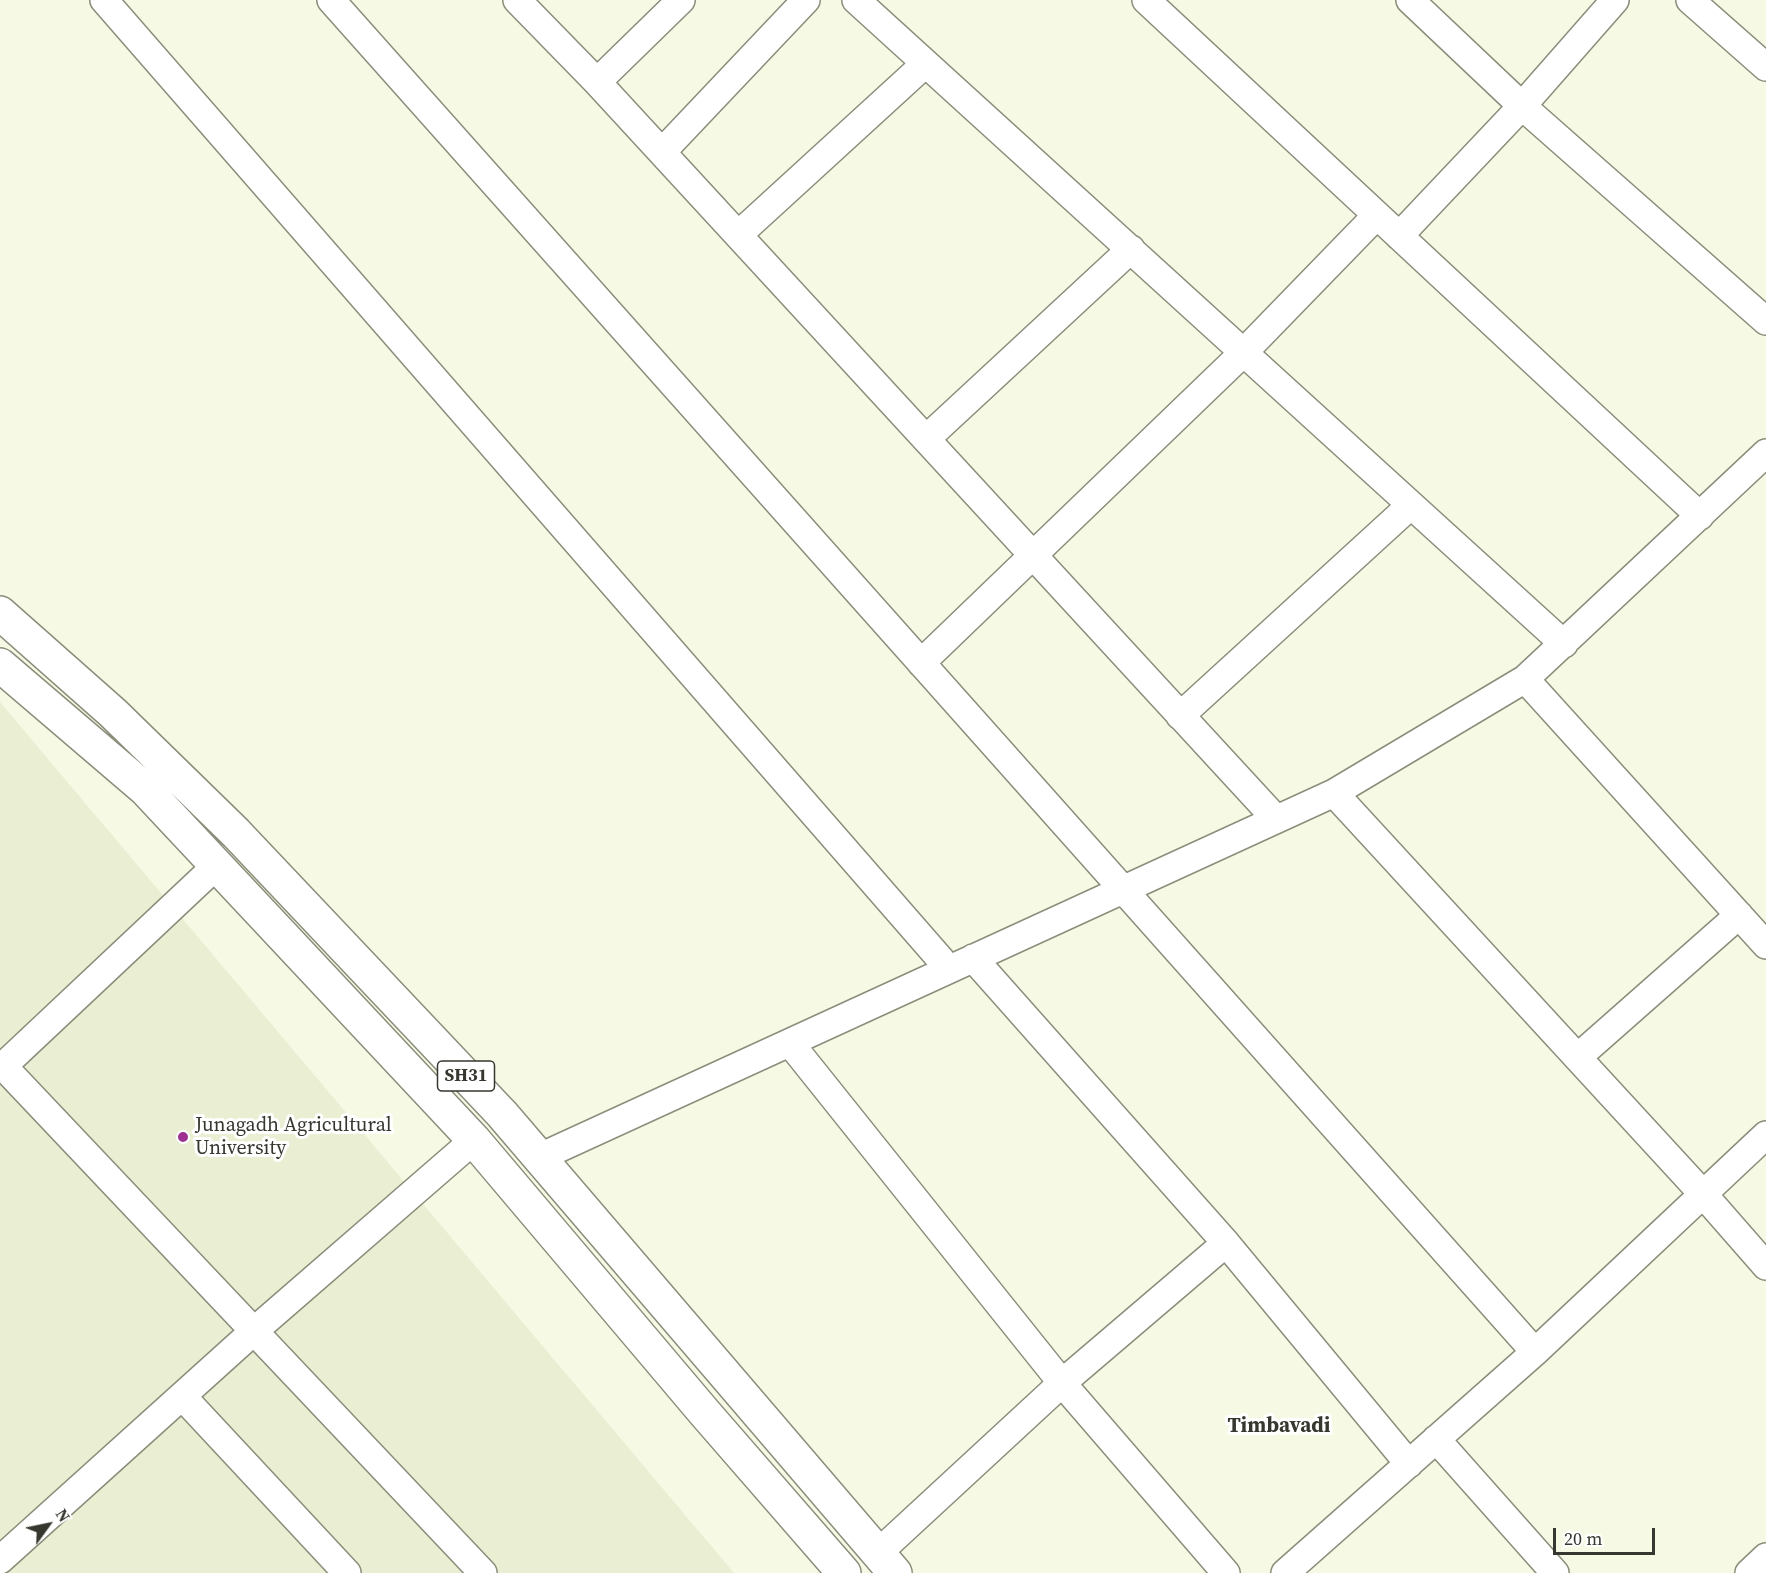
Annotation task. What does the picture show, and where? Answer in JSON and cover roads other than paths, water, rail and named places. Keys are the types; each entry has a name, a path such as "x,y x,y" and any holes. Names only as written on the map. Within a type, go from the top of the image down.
{"main road":[{"name":"SH31","path":"0,613 113,713 236,833 502,1114 886,1563"},
{"path":"0,665 145,789 474,1140 704,1412 844,1573"}],"street":[{"path":"105,0 961,963 1226,1243 1409,1464"},
{"path":"331,0 1534,1352"},
{"path":"517,0 662,152 1276,819"},
{"path":"597,82 681,0"},
{"path":"662,152 806,0"},
{"path":"856,0 1564,644"},
{"path":"1146,0 1700,516"},
{"path":"1410,0 1522,105 1766,321"},
{"path":"1399,236 1522,105 1615,0"},
{"path":"1690,0 1766,68"},
{"path":"738,235 925,64"},
{"path":"921,663 1243,353 1377,215"},
{"path":"926,439 1131,249"},
{"path":"538,1158 1334,793 1525,679 1766,453"},
{"path":"1180,716 1411,505"},
{"path":"1525,679 1766,945"},
{"path":"1334,793 1704,1194 1766,1266"},
{"path":"217,865 1,1068 483,1573"},
{"path":"1578,1057 1739,915"},
{"path":"790,1043 1062,1383 1227,1573"},
{"path":"1286,1573 1534,1352 1766,1135"},
{"path":"0,1560 254,1331 474,1140"},
{"path":"886,1563 1062,1383 1226,1243"},
{"path":"182,1396 347,1573"},
{"path":"1436,1439 1555,1573"},
{"path":"1749,1573 1766,1557"}],"place":[{"name":"Junagadh Agricultural University","path":"183,1137"}],"district":[{"name":"Timbavadi","path":"1279,1427"}]}
